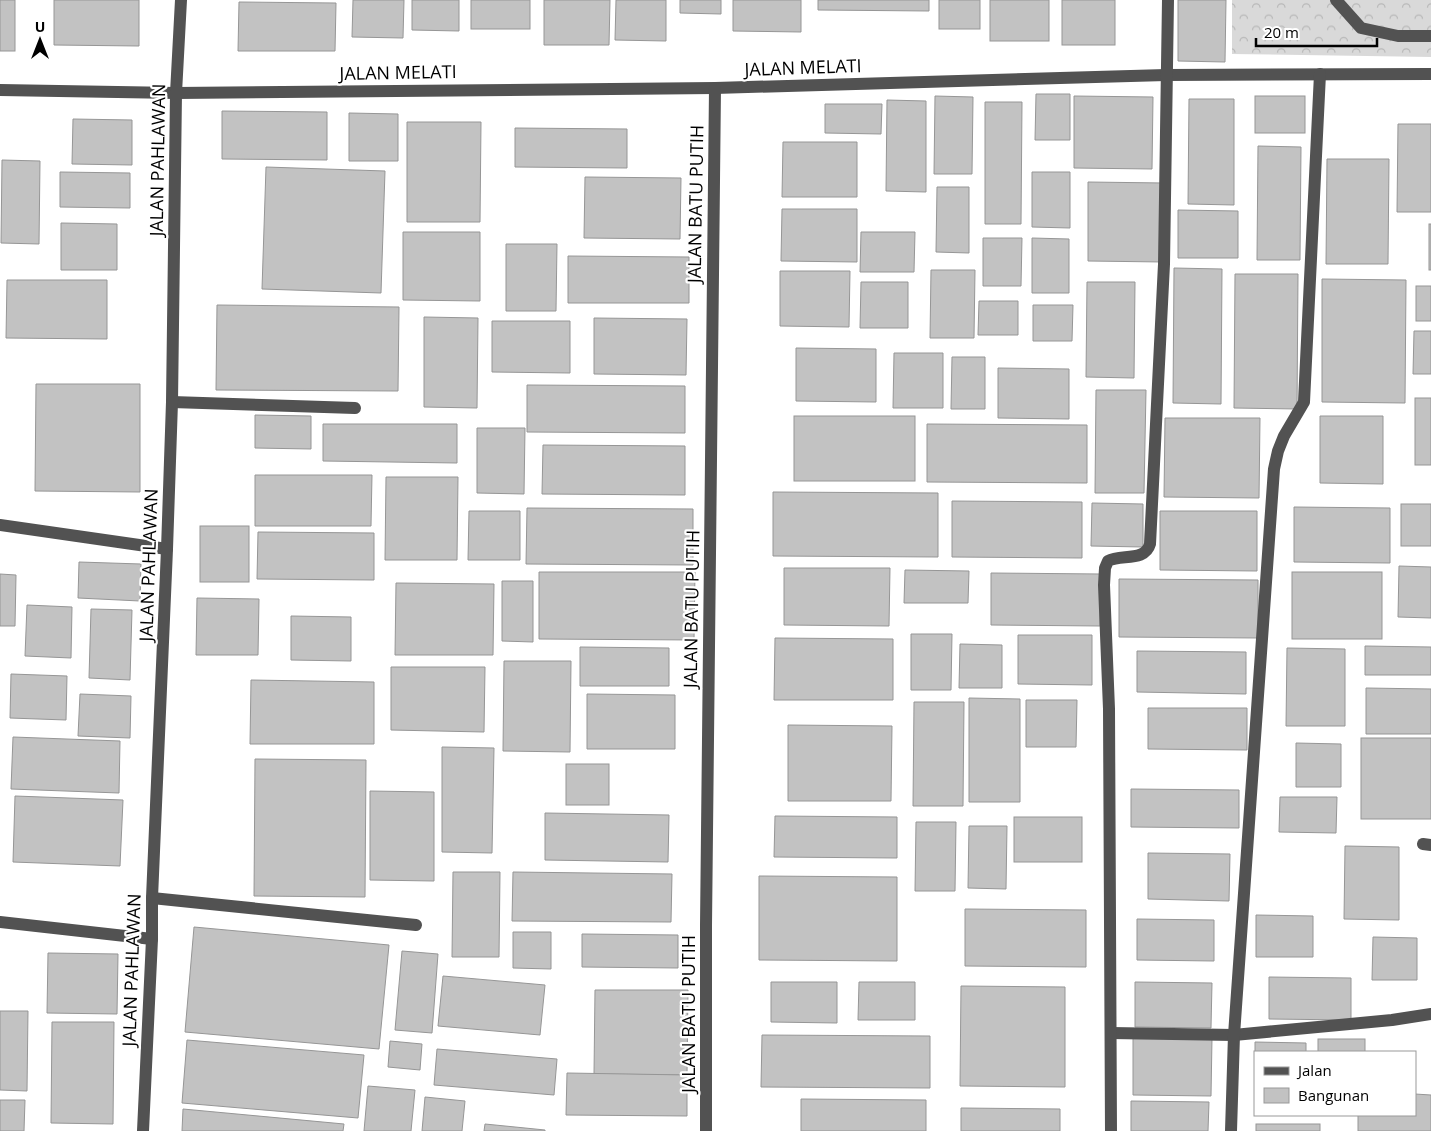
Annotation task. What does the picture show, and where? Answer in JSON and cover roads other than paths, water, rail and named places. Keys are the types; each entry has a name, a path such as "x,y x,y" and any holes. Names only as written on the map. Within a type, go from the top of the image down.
{"street":[{"name":"JALAN PAHLAWAN","path":"143,1131 172,402 176,93 181,0"},
{"path":"1111,1131 1108,709 1104,585 1105,568 1108,561 1112,558 1143,554 1150,544 1164,264 1168,0"},
{"path":"1336,0 1361,28 1398,36 1431,36"},
{"path":"1231,1131 1234,1035 1274,469 1278,450 1284,436 1304,402 1320,74"},
{"name":"JALAN MELATI","path":"0,90 176,93 715,88 1166,75 1431,74"},
{"name":"JALAN BATU PUTIH","path":"706,1131 706,925 715,88"},
{"path":"172,402 355,408"},
{"path":"0,525 167,549"},
{"path":"152,898 416,925"},
{"path":"0,922 152,939"},
{"path":"1111,1033 1234,1035 1392,1020 1431,1014"}]}
